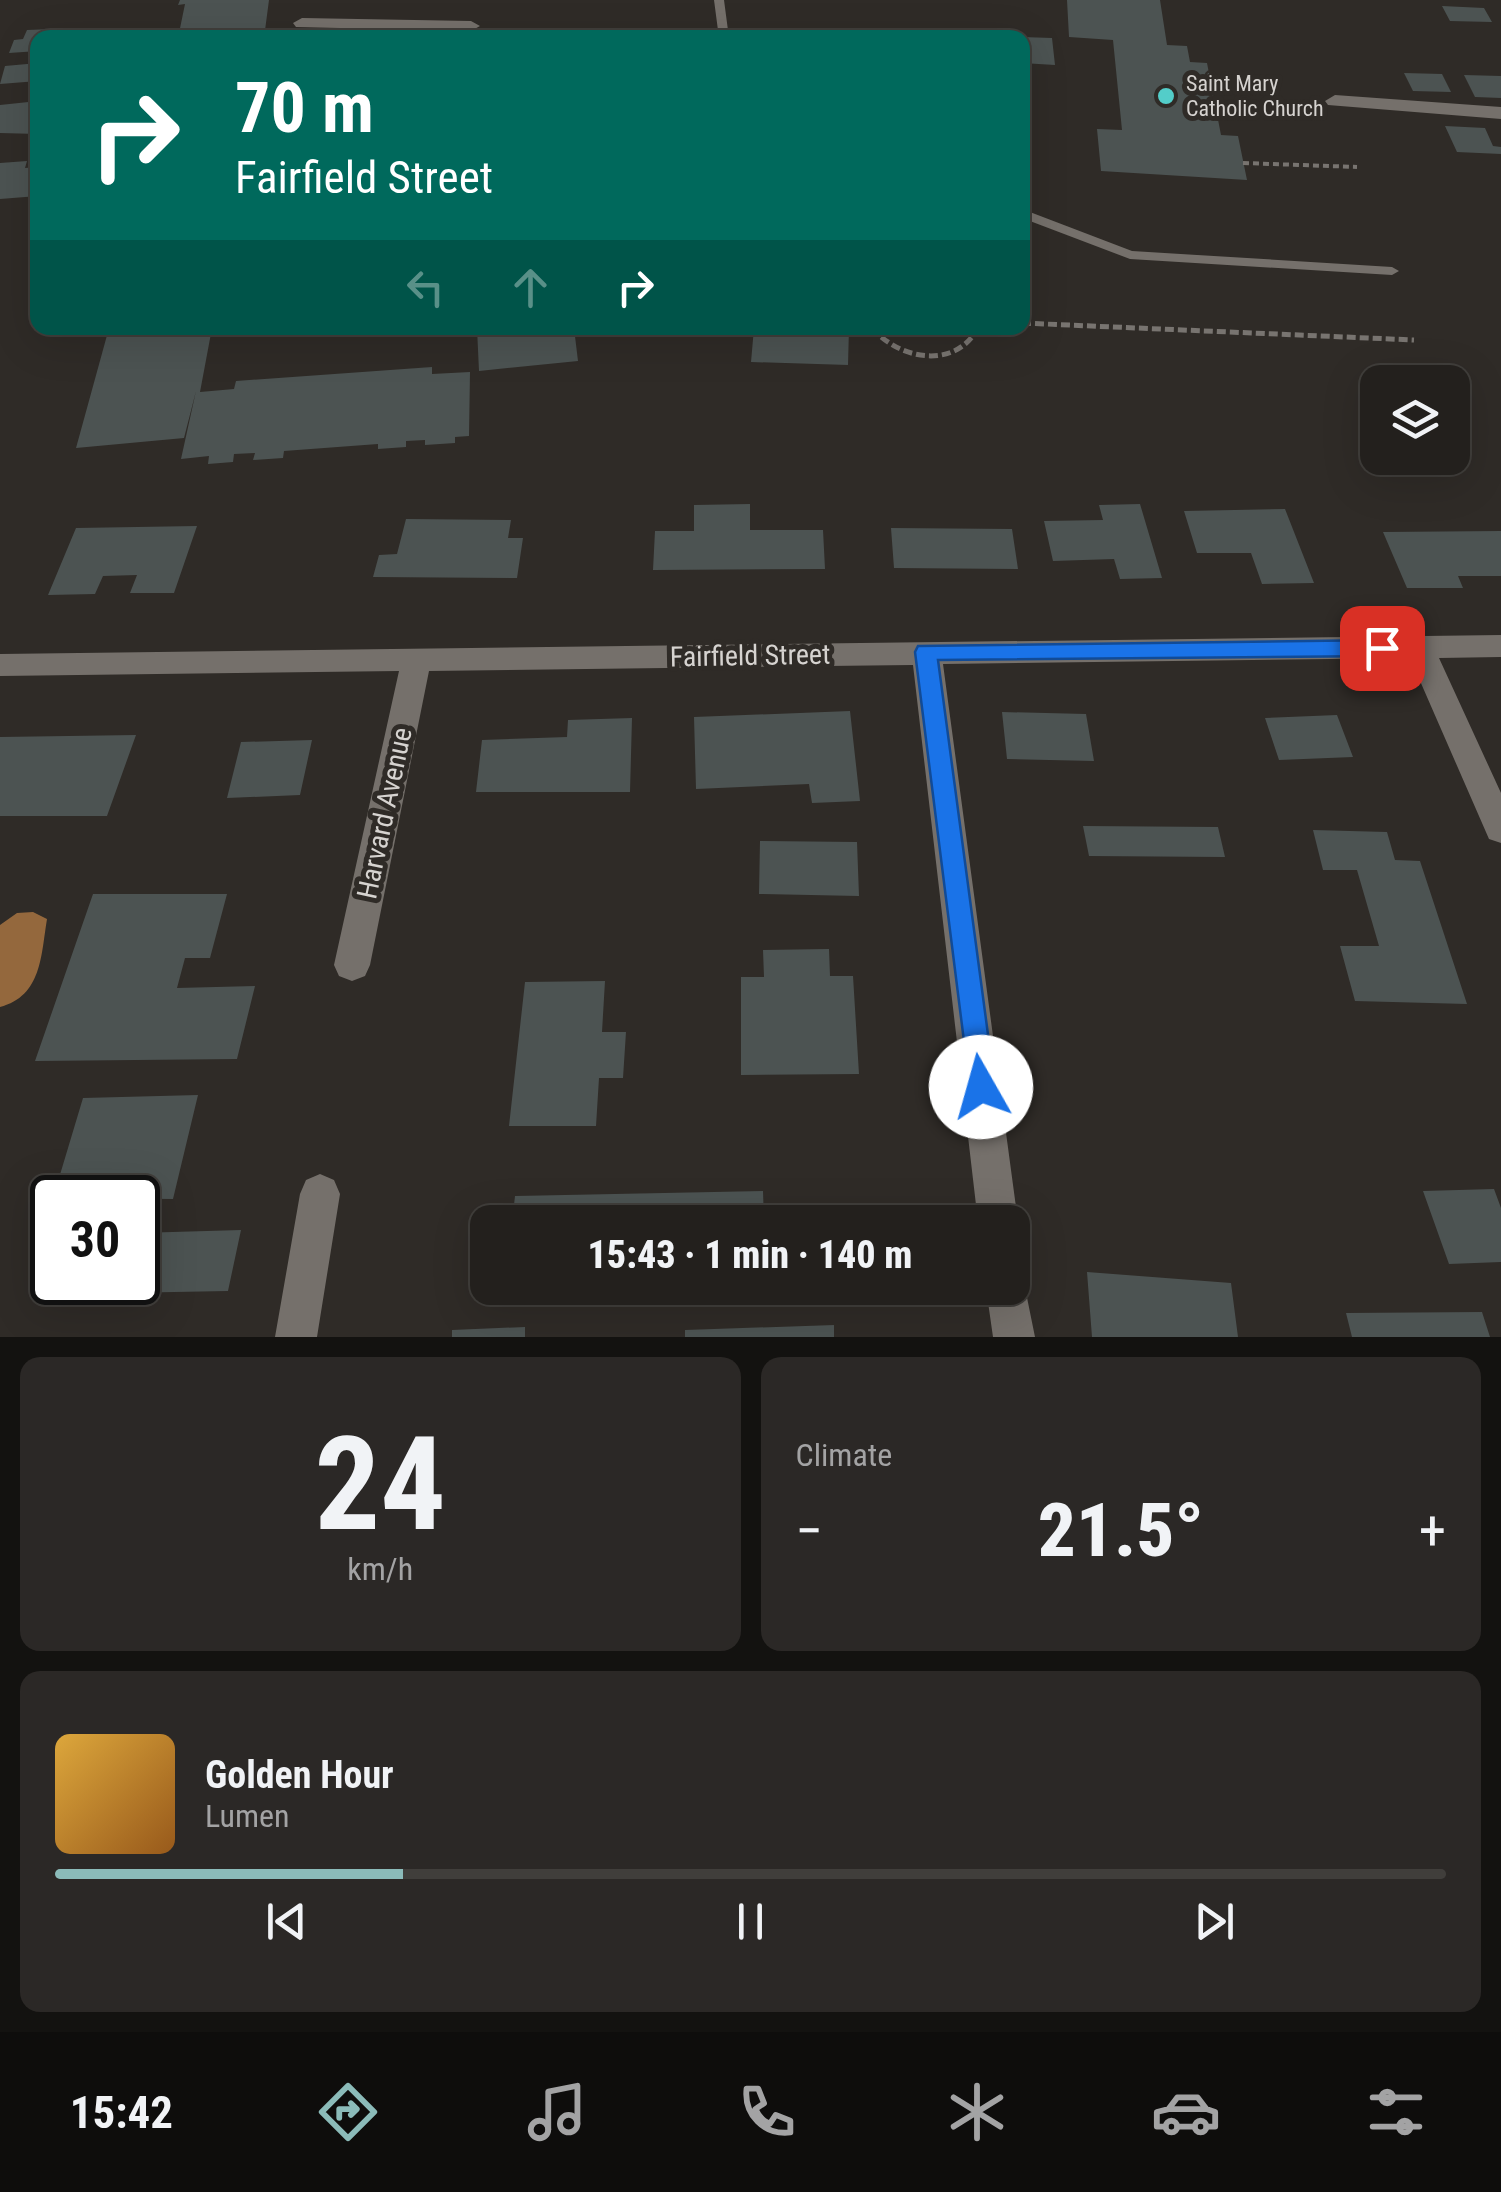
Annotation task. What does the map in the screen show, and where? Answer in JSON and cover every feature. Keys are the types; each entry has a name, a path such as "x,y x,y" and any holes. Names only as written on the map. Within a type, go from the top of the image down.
{"street":[{"path":"469,0 472,30"},
{"path":"302,23 434,30"},
{"path":"1336,101 1501,114"},
{"name":"Fairfield Street","path":"0,665 1501,646"},
{"path":"1420,648 1501,830"},
{"path":"926,652 996,1205"},
{"name":"Harvard Avenue","path":"352,965 416,660"},
{"path":"296,1337 320,1194"},
{"path":"1009,1305 1014,1337"}],"lane":[{"path":"719,0 723,30"},
{"path":"1030,216 1130,255 1392,271"}],"path":[{"path":"1243,162 1357,167"},
{"path":"1030,323 1414,340"},
{"path":"879,335 888,345 920,355 965,347 973,335"}],"shaded area":[{"path":"33,912 47,919 37,972 24,994 0,1007 0,925 17,913"}],"building":[{"path":"180,0 269,0 265,30 180,30 185,4 178,5"},
{"name":"Saint Mary Catholic Church","path":"1067,0 1160,0 1167,45 1187,46 1190,62 1207,63 1221,135 1238,136 1247,180 1101,171 1097,129 1122,130 1113,40 1069,37"},
{"path":"1442,6 1484,8 1492,22 1450,21"},
{"path":"52,29 30,30 30,52 9,53 14,40 23,39 27,30"},
{"path":"1030,37 1052,38 1055,65 1030,63"},
{"path":"30,64 30,82 0,84 5,66"},
{"path":"1404,73 1442,74 1451,92 1413,91"},
{"path":"1464,75 1501,76 1501,98 1475,97"},
{"path":"30,102 30,134 0,133 0,105"},
{"path":"1445,126 1485,128 1493,146 1501,147 1501,154 1457,152"},
{"path":"27,161 30,197 0,199 0,163"},
{"path":"107,335 211,335 200,392 234,389 236,381 432,367 432,374 470,372 469,436 455,437 455,443 425,445 425,440 406,441 406,447 378,449 378,444 284,451 283,458 253,460 255,453 234,454 233,462 208,464 209,456 181,459 196,391 184,438 76,448"},
{"path":"477,335 575,335 578,361 479,371"},
{"path":"753,335 849,335 848,365 751,362"},
{"path":"750,504 750,530 823,530 825,569 653,570 655,531 694,531 694,505"},
{"path":"1140,504 1162,578 1120,579 1114,559 1053,561 1044,521 1103,520 1099,505"},
{"path":"1285,509 1314,583 1262,584 1251,553 1197,553 1184,511"},
{"path":"406,519 511,520 508,538 523,538 517,578 373,577 379,555 397,554"},
{"path":"197,526 174,593 130,593 137,575 103,576 95,594 48,595 76,528"},
{"path":"891,528 1012,529 1018,569 894,568"},
{"path":"1501,531 1501,576 1458,576 1463,588 1407,588 1383,532"},
{"path":"850,711 860,801 812,803 809,784 696,789 694,717"},
{"path":"1002,712 1086,714 1094,761 1007,759"},
{"path":"1337,715 1353,757 1279,760 1265,718"},
{"path":"632,718 630,792 476,792 482,740 567,737 568,720"},
{"path":"136,735 107,816 0,816 0,737"},
{"path":"312,740 300,795 227,798 241,742"},
{"path":"1083,826 1218,827 1225,857 1089,856"},
{"path":"1313,830 1387,832 1395,860 1420,861 1467,1004 1355,1001 1340,946 1379,946 1357,870 1323,870"},
{"path":"760,841 857,842 859,896 759,894"},
{"path":"93,894 227,894 210,958 185,958 177,988 255,986 237,1059 35,1061"},
{"path":"829,949 830,976 853,976 859,1074 741,1075 741,977 764,977 763,950"},
{"path":"605,981 602,1032 626,1032 623,1078 599,1078 596,1126 509,1126 525,982"},
{"path":"198,1095 173,1199 160,1199 160,1175 60,1175 83,1098"},
{"path":"1494,1189 1501,1208 1501,1262 1449,1264 1423,1191"},
{"path":"763,1191 763,1205 514,1205 515,1196"},
{"path":"241,1230 228,1291 160,1292 160,1232"},
{"path":"1087,1272 1231,1283 1238,1337 1092,1337"},
{"path":"1482,1312 1490,1337 1352,1337 1346,1313"},
{"path":"834,1325 834,1337 685,1337 685,1330"},
{"path":"525,1327 525,1337 452,1337 452,1330"}],"place":[{"name":"Saint Mary Catholic Church","path":"1166,96"}],"route":[{"path":"981,1087 926,652 1382,648"}]}
